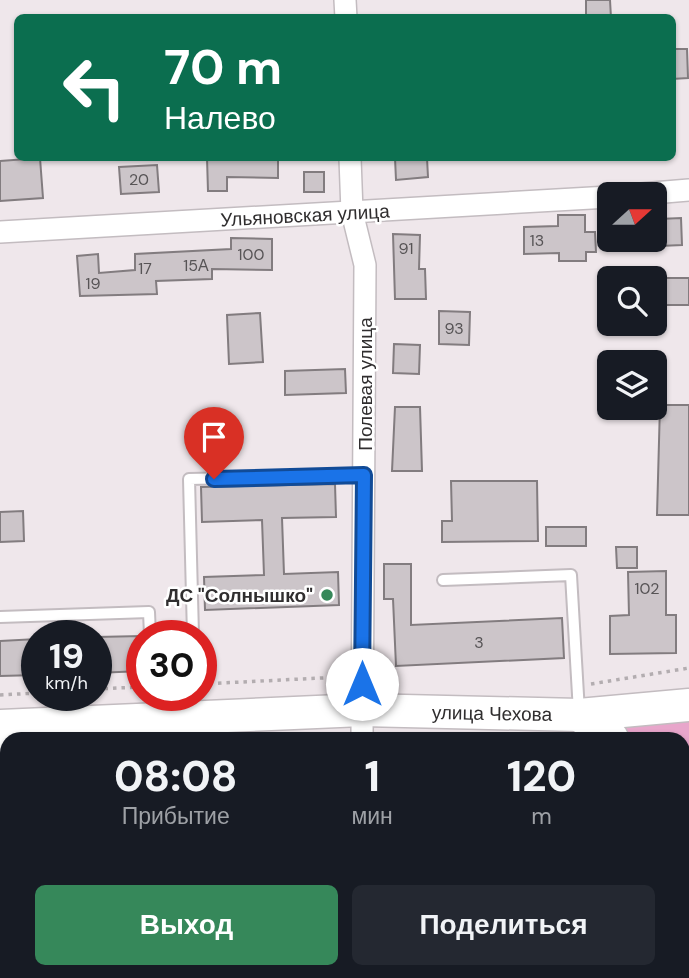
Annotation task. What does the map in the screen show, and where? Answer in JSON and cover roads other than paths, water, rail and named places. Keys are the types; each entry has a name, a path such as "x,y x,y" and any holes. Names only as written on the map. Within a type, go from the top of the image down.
{"main road":[{"name":"улица Чехова","path":"187,711 362,711 578,701 689,705"},
{"path":"578,701 606,732"},
{"name":"улица Чехова","path":"1,716 126,709"}],"street":[{"name":"Полевая улица","path":"350,161 352,212 365,265 362,711"},
{"path":"667,192 689,190"},
{"name":"Ульяновская улица","path":"0,232 597,198"}],"lane":[{"path":"193,620 189,479 364,475"},
{"path":"443,580 570,575 578,701"},
{"path":"0,617 149,612 149,620"}],"place":[{"name":"ДС \"Солнышко\"","path":"327,595"}]}
